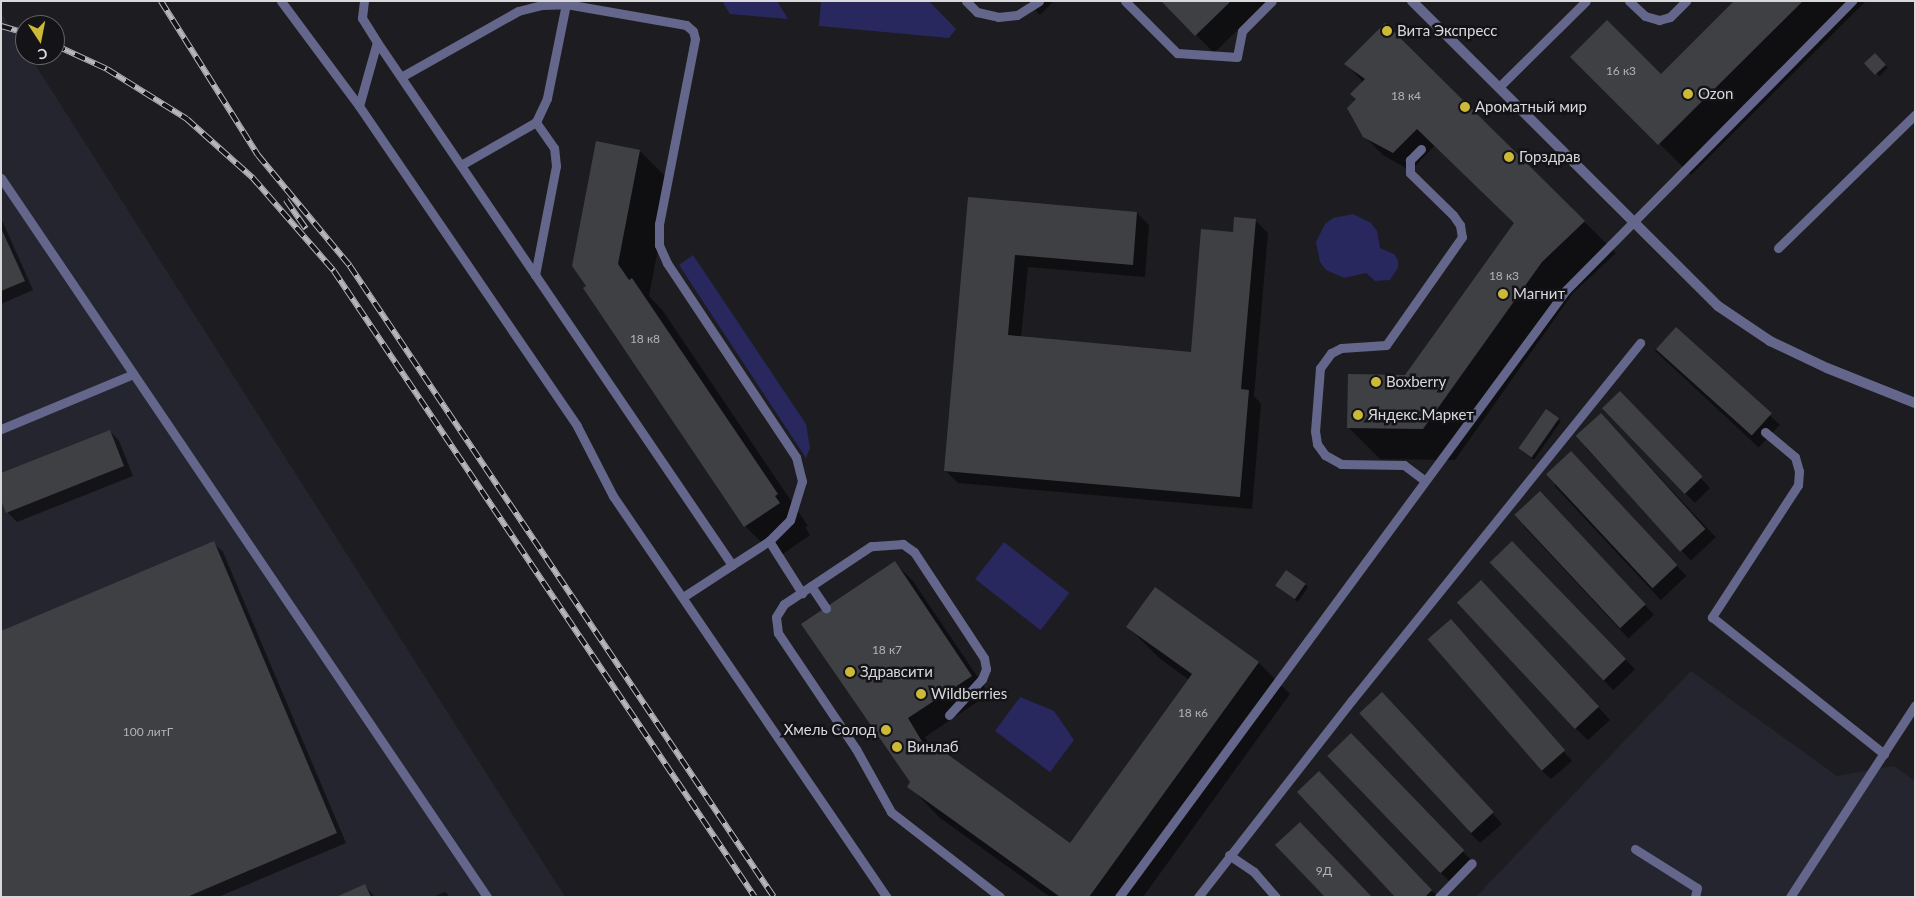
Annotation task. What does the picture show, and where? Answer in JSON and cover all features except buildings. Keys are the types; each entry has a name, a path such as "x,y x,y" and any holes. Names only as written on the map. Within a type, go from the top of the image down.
{"street":[{"path":"1412,1 1718,306 1770,341 1827,368 1915,402"}],"lane":[{"path":"281,1 359,106 577,426 613,496 887,897"},
{"path":"364,1 362,18 377,42 732,565"},
{"path":"966,1 978,12 998,17 1017,15 1039,1"},
{"path":"1125,1 1177,53 1237,58 1242,31 1272,1"},
{"path":"1499,88 1586,1"},
{"path":"1629,1 1645,16 1659,20 1670,17 1686,1"},
{"path":"1119,897 1566,290 1852,1"},
{"path":"401,77 518,11 566,4 686,25 693,31 695,39 658,224 659,245 668,263 796,457 802,481 790,520 769,541 683,597"},
{"path":"461,165 536,122 548,98 566,4"},
{"path":"359,106 377,42"},
{"path":"1778,248 1915,115"},
{"path":"535,275 556,166 554,148 536,122"},
{"path":"1421,148 1410,160 1410,173 1453,215 1460,225 1462,237 1386,346 1341,348 1331,353 1320,368 1315,431 1318,444 1325,455 1341,464 1404,465 1426,481"},
{"path":"1,178 487,897"},
{"path":"1198,897 1229,855 1640,343"},
{"path":"1,429 133,374"},
{"path":"1765,432 1795,457 1800,471 1798,485 1712,617 1884,754"},
{"path":"769,541 802,593"},
{"path":"949,715 982,679 986,669 984,658 914,552 903,544 871,546 784,604 776,617 778,633 856,748 891,812 1000,897"},
{"path":"811,586 826,608"},
{"path":"1790,897 1915,705"},
{"path":"1635,849 1697,888 1695,897"},
{"path":"1229,855 1254,872 1276,897"},
{"path":"1439,897 1472,863"}],"shaded area":[{"path":"722,1 777,1 788,19 730,14"},
{"path":"821,1 929,1 956,29 949,38 819,26"},
{"path":"1,13 15,34 15,65 35,65 565,897 1,897"},
{"path":"1353,214 1371,223 1377,231 1380,248 1394,254 1398,260 1398,268 1390,280 1375,281 1366,273 1344,278 1326,270 1320,262 1316,242 1325,224 1333,218"},
{"path":"693,255 806,424 810,448 806,458 679,265"},
{"path":"1004,542 1069,593 1040,630 975,579"},
{"path":"1691,671 1837,776 1894,766 1915,781 1915,897 1476,897"},
{"path":"1020,697 1054,711 1074,740 1050,772 995,731"}],"railway":[{"path":"161,1 258,155 350,266 774,897"},
{"path":"1,26 15,30"},
{"path":"65,50 107,69 187,119 253,178 334,271 755,897"},
{"path":"286,200 306,229"}],"place":[{"name":"Вита Экспресс","path":"1387,31"},
{"name":"Ozon","path":"1688,94"},
{"name":"Ароматный мир","path":"1465,107"},
{"name":"Горздрав","path":"1509,157"},
{"name":"Магнит","path":"1503,294"},
{"name":"Boxberry","path":"1376,382"},
{"name":"Яндекс.Маркет","path":"1358,415"},
{"name":"Здравсити","path":"850,672"},
{"name":"Wildberries","path":"921,694"},
{"name":"Хмель Солод","path":"886,730"},
{"name":"Винлаб","path":"897,747"}]}
